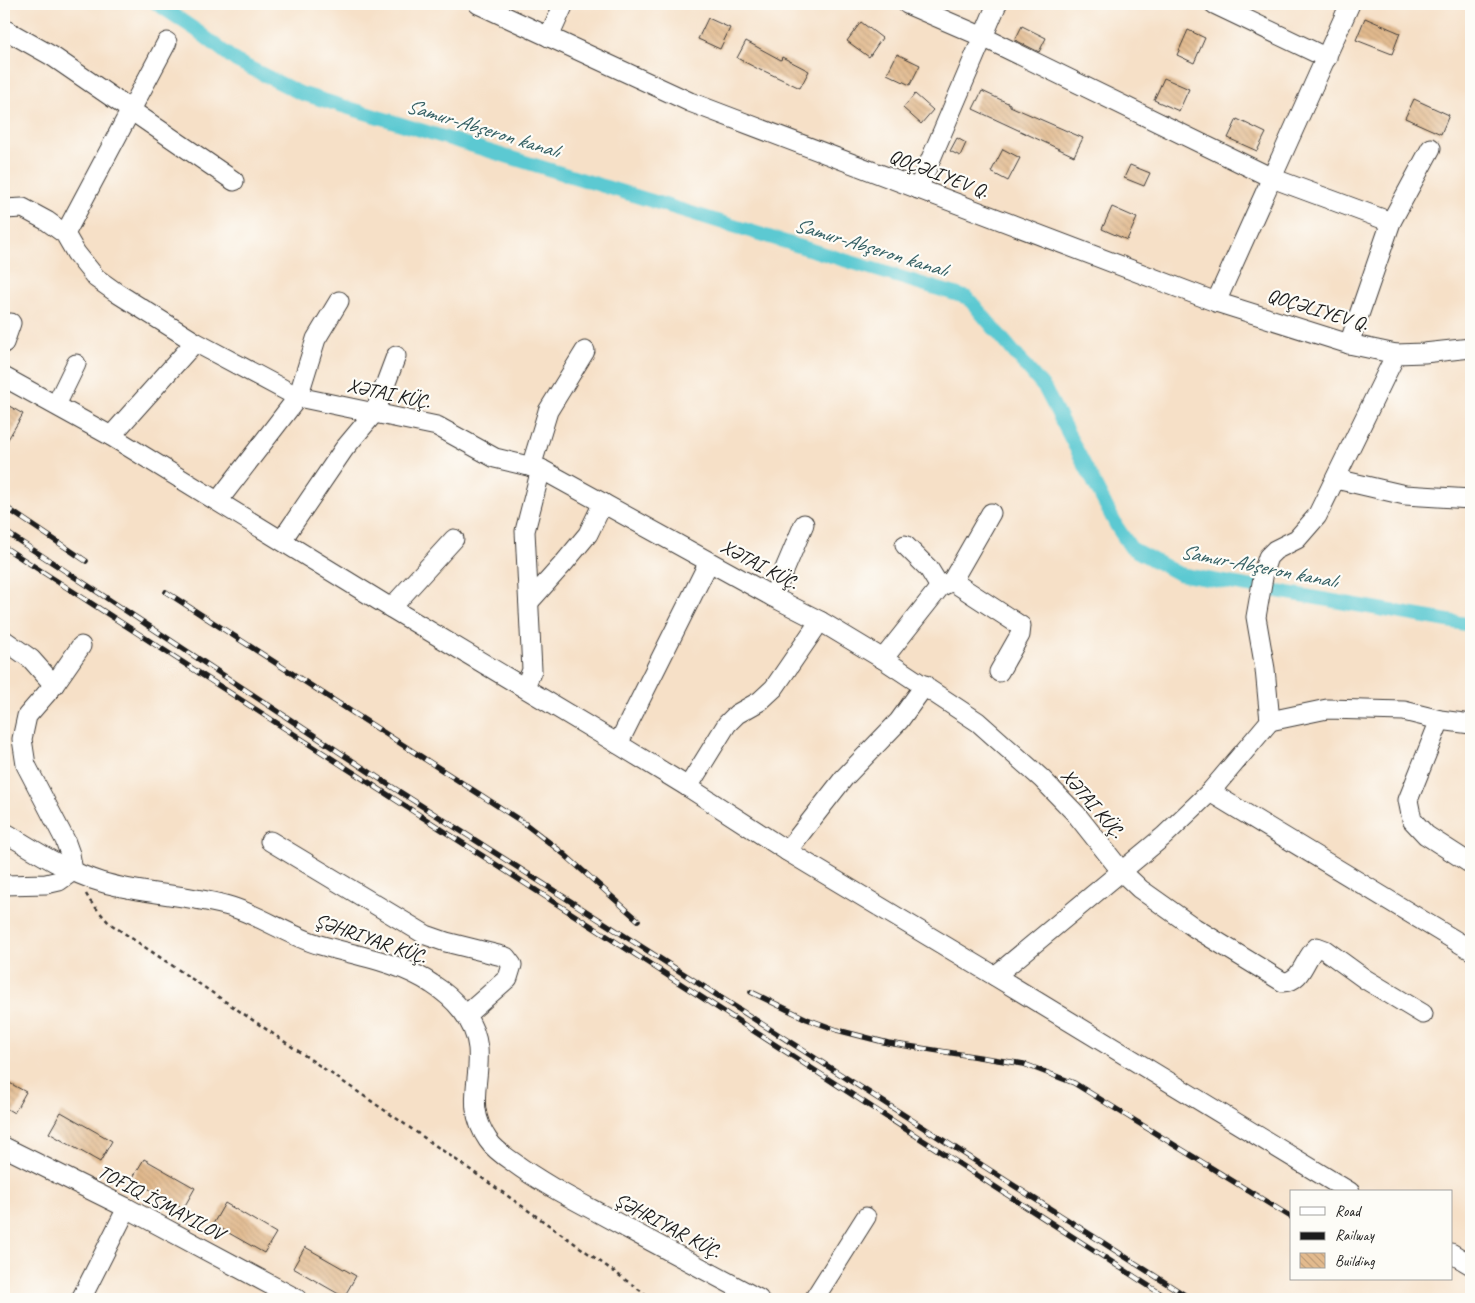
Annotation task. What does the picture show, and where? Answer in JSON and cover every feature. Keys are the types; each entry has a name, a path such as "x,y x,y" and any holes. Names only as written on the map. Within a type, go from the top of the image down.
{"street":[{"name":"QOÇƏLIYEV Q.","path":"478,4 690,102 1216,302 1349,344 1396,354 1424,353 1469,346"},
{"path":"549,37 564,4"},
{"path":"907,4 983,37 1272,178 1391,222"},
{"path":"918,189 997,4"},
{"path":"1214,4 1327,58"},
{"path":"1216,302 1350,4"},
{"path":"4,29 52,56 234,180"},
{"path":"65,234 167,42"},
{"path":"1349,344 1391,222 1431,148"},
{"name":"XƏTAI KÜÇ.","path":"4,209 23,208 47,221 65,234 76,253 96,278 117,293 195,342 298,396 437,426 495,458 536,468 820,621 925,685 978,722 1042,779 1076,814 1122,872 1140,889 1195,928 1284,982 1290,982 1297,978 1311,952 1317,947 1325,950 1365,979 1423,1014"},
{"path":"218,501 298,396 316,339 339,301"},
{"path":"4,343 11,323"},
{"path":"111,436 195,342"},
{"path":"525,687 532,670 525,531 536,468 548,412 585,351"},
{"path":"1270,721 1265,669 1256,618 1268,557 1274,550 1297,539 1317,516 1396,354"},
{"path":"282,540 344,450 375,412 396,356"},
{"path":"56,405 76,364"},
{"path":"4,377 111,436 391,608 618,744 787,851 1347,1190"},
{"path":"1336,479 1405,495 1471,499"},
{"path":"529,602 588,534 603,503"},
{"path":"883,659 946,584 991,513"},
{"path":"773,597 804,524"},
{"path":"391,608 454,540"},
{"path":"905,545 946,584 1021,626 1020,635 999,672"},
{"path":"618,744 709,562"},
{"path":"688,787 727,724 737,714 760,700 774,688 820,621"},
{"path":"4,640 31,659 54,685"},
{"path":"4,885 46,884 58,881 73,871 65,840 26,765 22,740 27,716 54,685 82,646"},
{"path":"787,851 844,778 899,721 925,685"},
{"path":"995,976 1164,836 1210,792 1270,721 1328,709 1404,711 1440,720 1471,724"},
{"path":"1440,720 1408,800 1412,820 1426,836 1471,864"},
{"path":"1210,792 1471,950"},
{"name":"ŞƏHRIYAR KÜÇ.","path":"4,832 73,871 100,882 123,888 192,898 233,908 317,944 410,971 432,984 466,1015 474,1030 478,1046 474,1095 476,1114 489,1142 501,1154 537,1179 759,1299"},
{"path":"270,841 426,935 506,957 512,965 508,978 466,1015"},
{"path":"4,1147 127,1208 297,1299"},
{"path":"81,1299 127,1208"},
{"path":"814,1299 866,1217"},
{"path":"1452,1254 1471,1265"}],"path":[{"path":"86,894 109,923 541,1219 652,1299"}],"building":[{"path":"708,18 730,28 720,49 698,39"},
{"path":"1365,18 1400,33 1392,54 1356,40"},
{"path":"861,22 882,38 869,57 847,41"},
{"path":"1022,26 1046,38 1039,52 1015,40"},
{"path":"1188,30 1205,38 1194,63 1177,55"},
{"path":"746,41 781,60 782,57 809,71 800,88 737,58"},
{"path":"897,54 920,65 910,85 887,74"},
{"path":"1164,78 1189,89 1179,111 1154,100"},
{"path":"982,91 1010,104 1010,106 1083,138 1074,156 973,109"},
{"path":"915,94 933,110 921,124 903,108"},
{"path":"1414,99 1449,115 1441,134 1405,118"},
{"path":"1237,119 1266,133 1257,151 1228,138"},
{"path":"957,138 966,143 960,156 950,151"},
{"path":"1003,149 1020,158 1008,181 991,172"},
{"path":"1130,165 1150,173 1144,186 1124,178"},
{"path":"1112,207 1137,218 1127,240 1102,229"},
{"path":"4,403 23,414 4,446"},
{"path":"4,1080 26,1092 14,1113 4,1107"},
{"path":"61,1112 112,1141 100,1162 49,1133"},
{"path":"144,1159 195,1188 183,1209 132,1179"},
{"path":"225,1203 276,1233 264,1253 213,1224"},
{"path":"305,1247 356,1276 344,1297 293,1268"}],"waterway":[{"name":"Samur-Abşeron kanalı","path":"157,4 196,30 236,61 300,93 968,298 1045,389 1117,527 1131,548 1179,574 1471,625"}],"railway":[{"path":"4,506 86,561"},
{"path":"4,531 386,783 1191,1299"},
{"path":"4,547 1169,1299"},
{"path":"166,592 524,823 564,854 638,920"},
{"path":"751,992 807,1019 837,1030 888,1043 1024,1064 1074,1083 1290,1216"}]}
